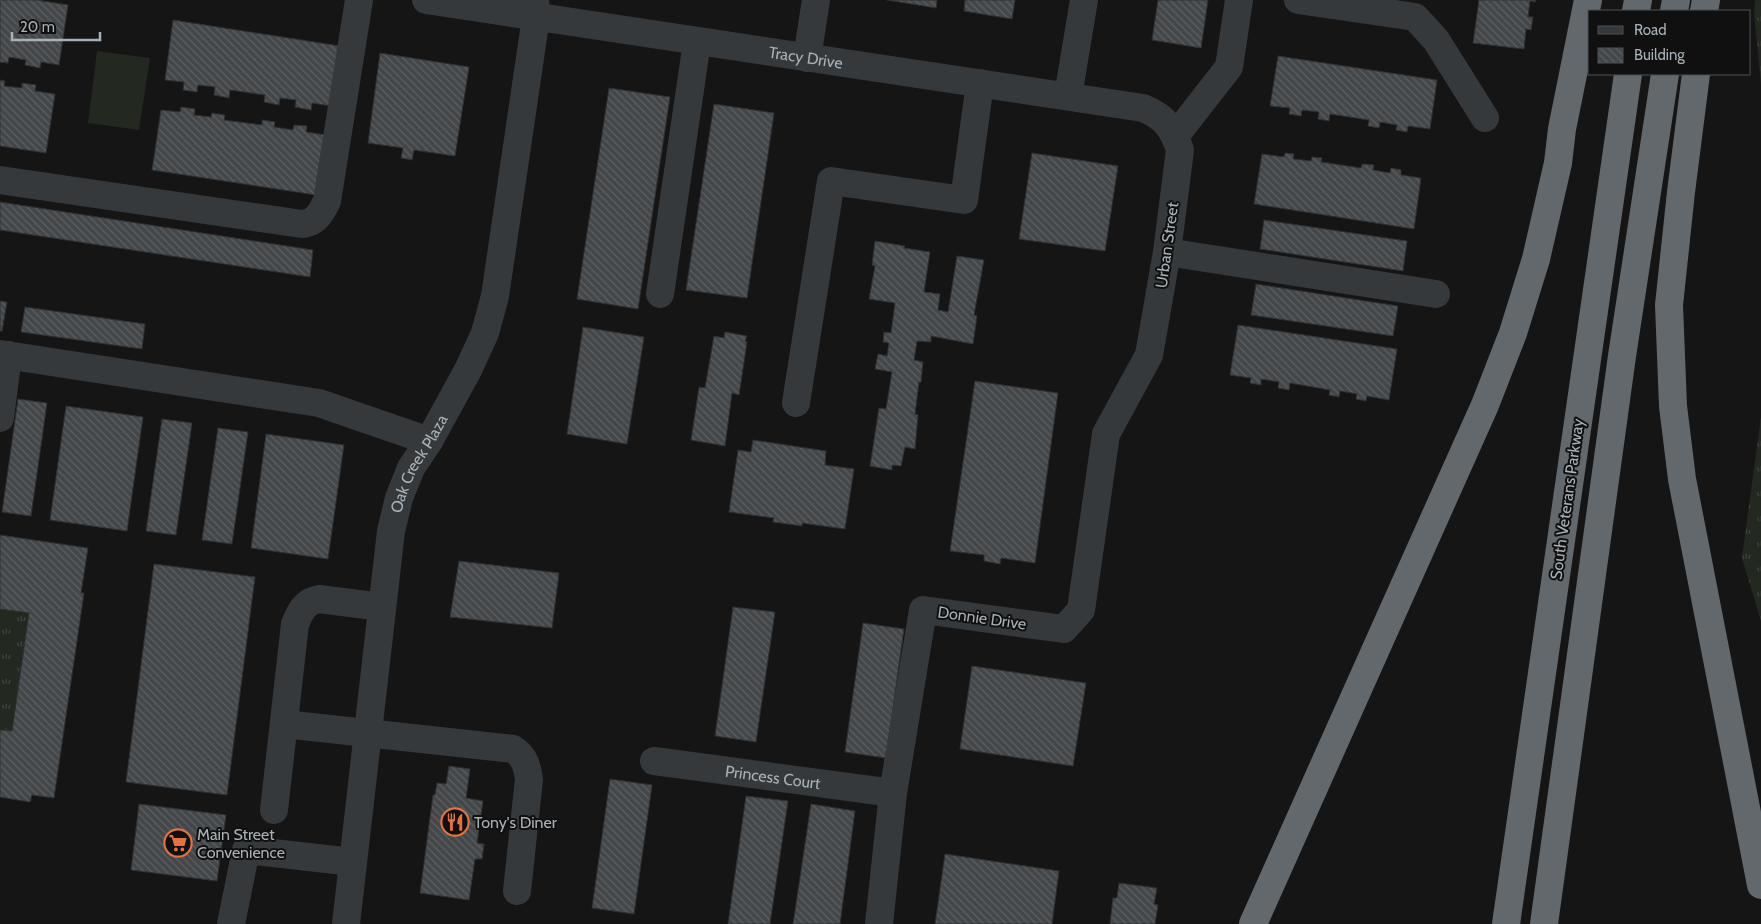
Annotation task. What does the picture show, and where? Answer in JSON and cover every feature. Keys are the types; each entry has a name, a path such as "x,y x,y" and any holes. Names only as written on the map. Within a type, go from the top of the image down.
{"highway":[{"path":"1253,924 1486,405 1513,333 1536,259 1550,203 1562,129 1588,0"},
{"name":"South Veterans Parkway","path":"1506,924 1628,75"},
{"path":"1544,924 1664,75"},
{"path":"1696,75 1680,192 1669,306 1673,406 1684,488 1761,885"}],"street":[{"path":"0,180 309,224 322,213 327,201 359,0"},
{"name":"Tracy Drive","path":"426,0 536,8 697,42 980,82 1143,108 1164,119 1176,135"},
{"path":"807,58 816,0"},
{"path":"1068,96 1084,0"},
{"path":"1176,135 1229,68 1239,0"},
{"path":"1298,0 1420,8 1420,20 1436,40 1484,118"},
{"name":"Oak Creek Plaza","path":"346,924 391,531 399,498 412,468 468,370 485,333 495,296 536,8"},
{"path":"660,294 697,42"},
{"path":"796,404 830,181 964,200 980,82"},
{"name":"Urban Street","path":"1149,355 1167,252 1180,150 1176,135"},
{"path":"1167,252 1436,294"},
{"path":"0,418 4,354 319,403 429,441"},
{"name":"Donnie Drive","path":"879,924 893,793 923,610 1064,629 1081,610 1106,434 1149,355"},
{"path":"274,810 295,624 306,604 319,598 382,607"},
{"path":"284,724 514,750 519,753 524,760 529,779 517,892"},
{"name":"Princess Court","path":"654,761 893,793"},
{"path":"231,924 246,850 353,862"}],"green space":[{"path":"1755,0 1761,0 1761,84 1754,12"},
{"path":"97,51 150,58 139,130 88,123"},
{"path":"1761,417 1761,621 1742,558"},
{"path":"0,609 29,613 12,731 0,730"}],"building":[{"path":"0,0 37,0 68,5 59,65 41,62 40,68 25,65 26,60 9,57 8,63 0,62"},
{"path":"887,0 937,0 936,8"},
{"path":"965,0 1015,0 1012,19 964,11"},
{"path":"1158,0 1208,0 1201,48 1152,40"},
{"path":"1479,0 1536,0 1535,2 1530,1 1528,17 1533,17 1531,30 1526,29 1524,49 1473,43"},
{"path":"173,20 340,46 331,106 312,103 311,110 295,107 296,100 280,98 279,105 264,102 265,95 230,90 229,98 214,95 215,87 198,85 197,92 183,90 184,82 165,80"},
{"path":"380,53 469,67 455,156 414,150 412,160 401,158 403,148 368,143"},
{"path":"1278,56 1437,80 1430,129 1408,126 1407,132 1396,130 1397,125 1380,122 1379,128 1368,126 1369,120 1330,114 1329,121 1318,119 1319,112 1302,110 1301,116 1289,114 1290,108 1270,106"},
{"path":"0,80 5,81 4,86 22,88 22,83 36,85 35,91 55,94 46,153 0,146"},
{"path":"609,88 670,97 638,309 577,299"},
{"path":"714,104 774,113 747,298 686,290"},
{"path":"181,107 195,109 194,115 211,117 212,113 225,115 224,120 262,125 262,120 275,122 274,127 293,130 294,125 307,126 306,132 326,135 316,195 152,170 161,110 180,112"},
{"path":"1032,153 1118,166 1105,251 1019,239"},
{"path":"1285,153 1294,154 1293,159 1311,161 1312,157 1322,158 1321,162 1361,168 1362,164 1374,165 1373,170 1390,173 1391,168 1401,170 1401,175 1421,178 1414,229 1254,204 1262,154 1284,157"},
{"path":"0,202 313,250 310,277 0,230"},
{"path":"1264,220 1407,241 1403,271 1260,249"},
{"path":"875,241 930,252 924,292 940,294 938,310 948,312 957,256 984,260 974,315 977,316 973,344 931,336 931,342 917,341 914,360 923,362 915,414 918,415 915,449 905,447 901,466 892,465 892,470 870,466 879,408 886,409 892,372 875,369 878,354 887,356 889,343 883,342 884,332 891,333 895,303 869,299 875,266 872,265"},
{"path":"1256,284 1398,306 1393,336 1251,315"},
{"path":"0,301 7,302 2,331 0,331"},
{"path":"25,307 145,324 142,349 21,332"},
{"path":"1238,325 1397,349 1389,400 1367,396 1366,401 1356,399 1357,394 1340,391 1339,397 1329,395 1330,390 1290,383 1289,390 1278,388 1279,382 1261,379 1261,385 1250,383 1251,378 1230,375"},
{"path":"583,327 644,337 627,444 567,434"},
{"path":"725,332 747,336 745,341 747,342 739,395 732,393 725,446 691,440 699,387 705,388 714,336 724,338"},
{"path":"975,381 1058,393 1035,563 1001,558 1000,564 984,561 984,555 950,551"},
{"path":"18,399 47,403 31,516 2,512"},
{"path":"66,406 143,417 127,531 50,520"},
{"path":"162,419 192,423 176,535 146,531"},
{"path":"218,428 248,432 232,544 202,540"},
{"path":"266,434 344,445 328,559 251,548"},
{"path":"753,440 826,451 825,465 854,469 845,529 802,523 802,526 773,522 774,518 729,512 738,450 751,452"},
{"path":"0,535 88,548 81,593 84,593 54,798 32,795 30,802 0,797 0,730 12,731 29,613 0,609"},
{"path":"459,561 559,573 552,628 450,617"},
{"path":"154,564 255,577 227,795 126,782"},
{"path":"733,607 775,612 756,742 715,736"},
{"path":"863,623 904,629 886,758 845,752"},
{"path":"972,666 1086,683 1073,766 960,749"},
{"name":"Tony's Diner","path":"449,766 470,769 466,798 483,801 477,843 484,844 482,859 475,859 469,900 420,893 433,795 435,795 437,783 446,784"},
{"path":"610,779 652,785 634,914 592,908"},
{"path":"746,796 788,801 770,924 728,924"},
{"name":"Main Street Convenience","path":"139,804 226,815 217,881 131,870"},
{"path":"811,804 855,811 840,924 793,924"},
{"path":"945,854 1059,871 1052,924 935,924"},
{"path":"1119,883 1157,888 1154,904 1158,905 1155,924 1110,924 1113,898 1117,898"}],"place":[{"name":"Tony's Diner","path":"455,822"},
{"name":"Main Street Convenience","path":"178,843"}]}
